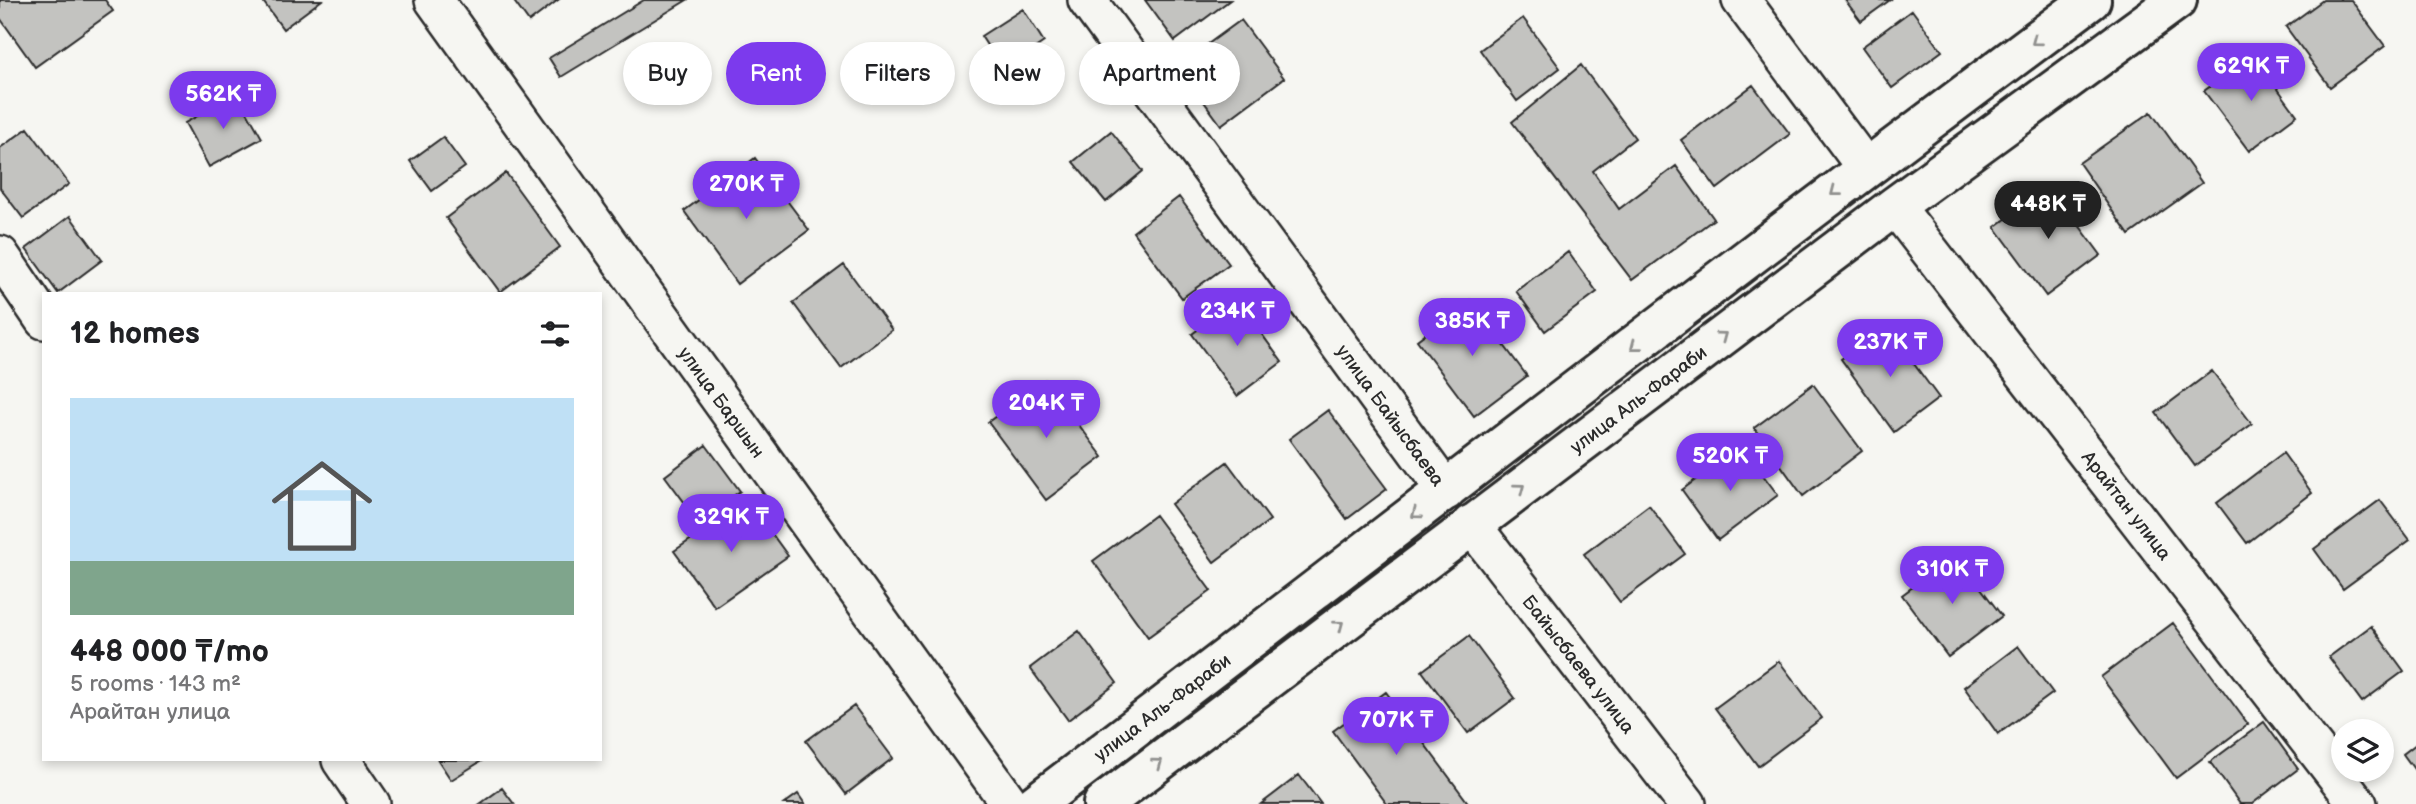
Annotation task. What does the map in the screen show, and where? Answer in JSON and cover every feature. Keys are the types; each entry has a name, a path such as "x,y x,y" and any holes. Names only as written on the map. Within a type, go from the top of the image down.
{"main road":[{"name":"улица Аль-Фараби","path":"1035,804 1866,168 2091,0"},
{"name":"улица Аль-Фараби","path":"1103,804 1895,206 2177,0"}],"street":[{"name":"улица Баршын","path":"434,0 1010,804"},
{"name":"улица Байысбаева","path":"1087,0 1446,491"},
{"path":"1741,0 1866,168"},
{"name":"Арайтан улица","path":"1895,206 2358,804"},
{"path":"0,256 42,317"},
{"name":"Байысбаева улица","path":"1471,524 1687,804"},
{"path":"342,761 371,804"}],"building":[{"path":"0,0 105,0 113,11 35,67 0,18"},
{"path":"262,0 322,0 283,29"},
{"path":"513,0 558,0 529,22"},
{"path":"644,0 687,0 561,77 549,58"},
{"path":"1145,0 1230,0 1175,41"},
{"path":"1845,0 1890,0 1861,21"},
{"path":"2323,0 2351,0 2385,46 2330,87 2286,27"},
{"path":"1023,9 1044,42 985,42 981,36"},
{"path":"1912,10 1942,51 1892,88 1862,47"},
{"path":"1523,18 1560,68 1517,101 1480,50"},
{"path":"1241,20 1284,78 1221,125 1206,105 1240,105 1240,42 1211,42"},
{"path":"2253,55 2297,115 2249,151 2204,91"},
{"path":"1581,65 1635,138 1593,171 1619,209 1676,166 1714,219 1632,280 1512,122"},
{"path":"1753,85 1790,134 1717,189 1681,140"},
{"path":"237,94 262,138 209,167 185,123"},
{"path":"2151,112 2202,183 2129,235 2079,163"},
{"path":"28,128 69,184 23,218 0,188 0,148"},
{"path":"1111,131 1143,171 1106,202 1073,162"},
{"path":"443,137 465,167 432,191 410,161"},
{"path":"755,158 809,230 737,284 684,211"},
{"path":"506,173 560,247 500,292 446,218"},
{"path":"2050,186 2101,255 2046,296 1995,227"},
{"path":"1179,197 1229,264 1182,298 1133,232"},
{"path":"70,216 102,260 57,292 26,249"},
{"path":"1568,252 1597,292 1545,331 1516,291"},
{"path":"844,265 892,330 841,368 793,303"},
{"path":"1237,300 1282,362 1237,396 1192,334"},
{"path":"1470,300 1527,376 1474,416 1417,340"},
{"path":"1886,326 1939,398 1894,432 1841,359"},
{"path":"2212,371 2252,424 2195,466 2156,413"},
{"path":"1045,380 1103,457 1046,500 988,422"},
{"path":"1813,384 1862,451 1803,496 1754,428"},
{"path":"1328,410 1387,489 1347,519 1289,439"},
{"path":"706,445 740,491 699,522 665,476"},
{"path":"1741,446 1778,495 1718,540 1682,490"},
{"path":"2283,453 2312,493 2247,543 2217,503"},
{"path":"1227,462 1270,520 1214,562 1171,504"},
{"path":"2380,500 2410,540 2343,589 2314,549"},
{"path":"748,501 788,556 715,607 674,551"},
{"path":"1649,505 1685,554 1620,602 1584,554"},
{"path":"1155,515 1211,591 1148,637 1093,561"},
{"path":"1956,555 2002,616 1948,657 1902,595"},
{"path":"2173,623 2248,724 2176,778 2101,677"},
{"path":"2371,626 2404,671 2362,702 2329,657"},
{"path":"1079,631 1117,683 1068,720 1030,668"},
{"path":"1469,636 1515,698 1468,733 1422,671"},
{"path":"2018,646 2053,693 1998,734 1964,687"},
{"path":"1779,661 1822,718 1758,766 1715,708"},
{"path":"1386,692 1469,804 1387,804 1333,731"},
{"path":"854,706 893,758 846,794 806,741"},
{"path":"2264,722 2298,769 2252,804 2240,804 2210,762"},
{"path":"2416,744 2416,772 2403,754"},
{"path":"439,761 481,761 451,780"},
{"path":"1299,775 1321,804 1261,804"},
{"path":"502,788 514,804 480,804"},
{"path":"798,794 805,804 784,804"}]}
